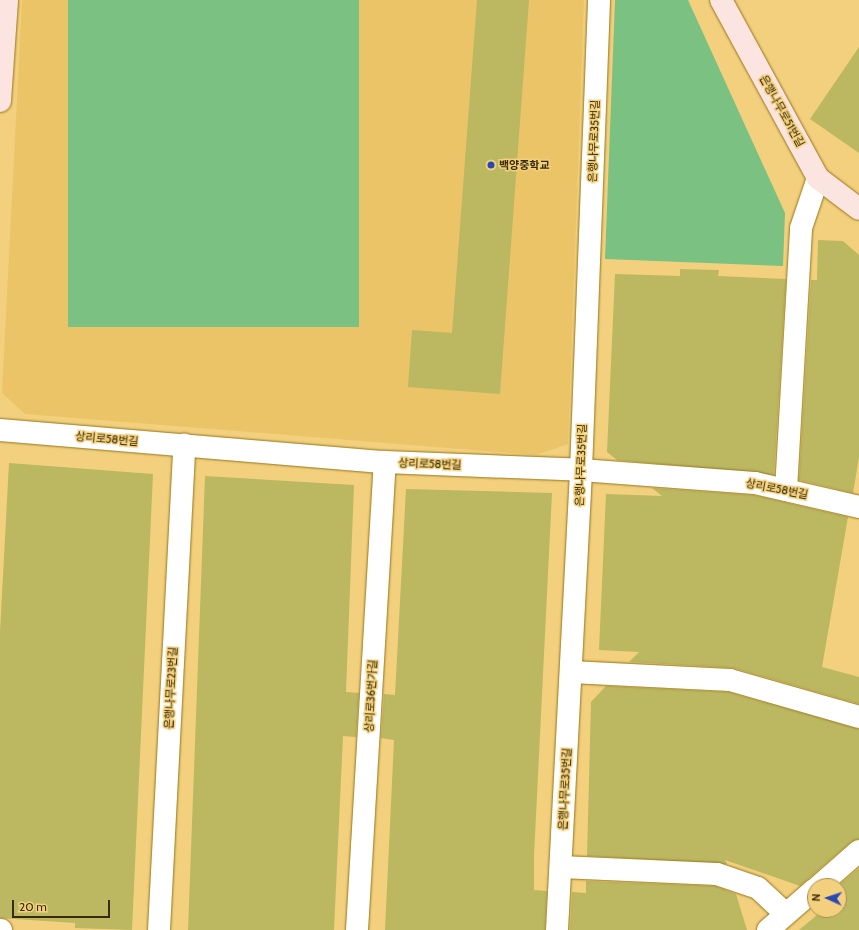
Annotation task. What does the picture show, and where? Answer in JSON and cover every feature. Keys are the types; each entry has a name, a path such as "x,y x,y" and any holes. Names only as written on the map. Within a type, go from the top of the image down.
{"street":[{"path":"0,101 2,46 7,0"},
{"name":"은행나무로35번길","path":"557,930 582,470 599,0"},
{"name":"은행나무로51번길","path":"721,0 818,178 859,209"},
{"path":"786,490 801,228 818,178"},
{"name":"상리로58번길","path":"0,430 385,462 582,470 755,483 859,507"},
{"name":"은행나무로23번길","path":"159,930 184,445"},
{"name":"상리로36번가길","path":"357,930 385,462"},
{"path":"571,672 730,680 859,717"},
{"path":"827,878 859,851"},
{"path":"561,867 717,874 758,888 786,914"},
{"path":"768,930 807,896"}],"shaded area":[{"path":"22,0 584,0 568,444 536,455 25,414 2,393"}],"green space":[{"path":"68,0 359,0 359,327 68,327"},
{"path":"615,0 688,0 785,213 783,266 605,259"}],"building":[{"name":"백양중학교","path":"477,0 529,0 500,394 408,387 412,330 452,333"},
{"path":"859,47 859,153 810,119"},
{"path":"818,240 843,241 859,255 859,457 853,493 799,480 811,280 817,280"},
{"path":"680,269 719,270 718,276 786,279 774,475 617,460 607,452 615,274 680,276"},
{"path":"9,463 153,474 132,930 75,928 75,923 0,918 0,632"},
{"path":"205,476 354,485 346,692 359,693 356,737 343,736 334,930 188,930"},
{"path":"652,488 753,495 848,517 822,667 859,677 859,704 733,668 629,662 639,652 599,650 606,494 662,496"},
{"path":"406,489 552,493 534,856 534,890 547,891 545,930 385,930 394,740 381,738 384,694 395,695"},
{"path":"606,686 728,692 859,729 859,839 851,842 809,878 807,878 807,880 800,886 725,860 727,864 587,856 591,702"},
{"path":"859,868 859,930 799,930 813,918 847,918 847,878"},
{"path":"586,881 715,886 736,894 747,930 570,930 572,892 586,893"}],"place":[{"name":"백양중학교","path":"491,165"}]}
